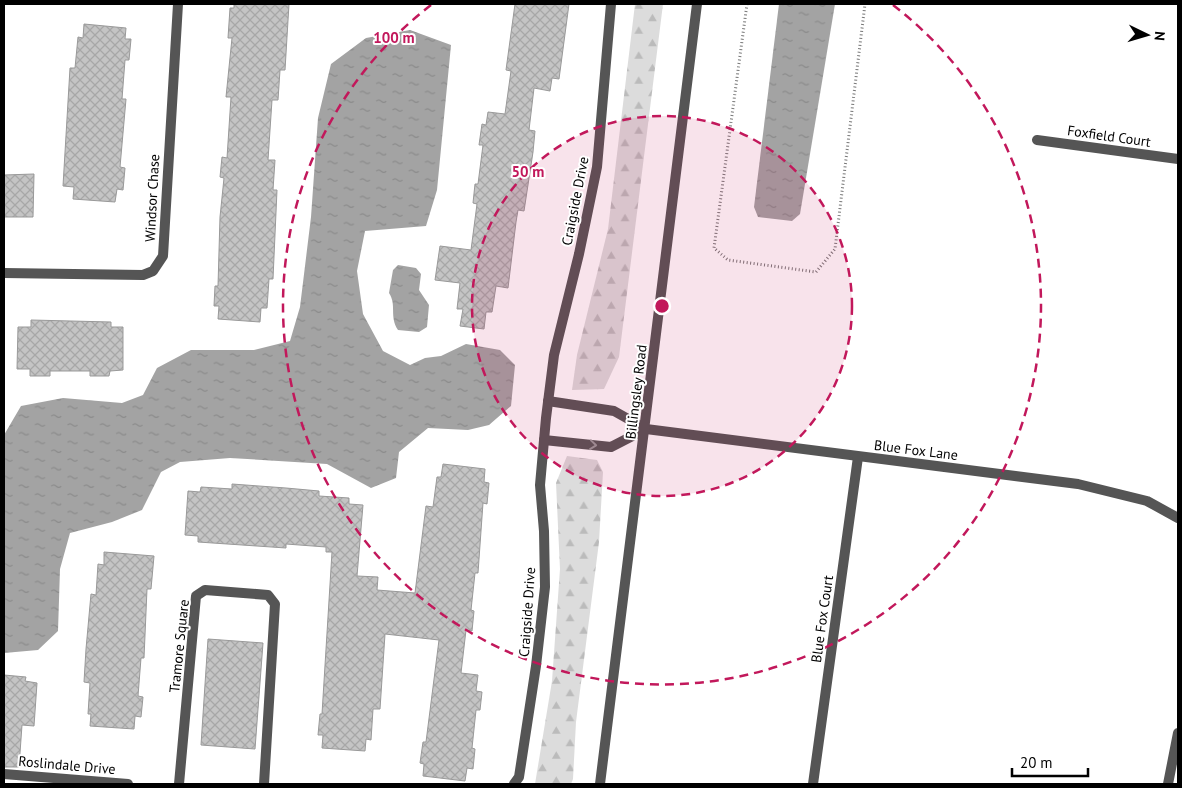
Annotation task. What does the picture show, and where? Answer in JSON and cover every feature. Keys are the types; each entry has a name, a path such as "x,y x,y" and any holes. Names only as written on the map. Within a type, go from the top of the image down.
{"street":[{"name":"Windsor Chase","path":"4,273 143,276 153,272 163,256 178,4"},
{"name":"Craigside Drive","path":"514,784 519,777 536,666 544,587 544,531 540,485 548,402 554,355 579,254 597,167 611,4"},
{"name":"Billingsley Road","path":"600,784 698,4"},
{"name":"Foxfield Court","path":"1037,140 1178,159"},
{"path":"548,402 614,411 646,429"},
{"path":"544,440 611,447 646,429"},
{"name":"Blue Fox Lane","path":"646,429 858,458 1078,484 1147,501 1178,518"},
{"name":"Blue Fox Court","path":"813,784 858,458"},
{"name":"Tramore Square","path":"179,784 196,596 205,590 268,595 275,604 264,784"},
{"path":"1168,784 1178,734"},
{"name":"Roslindale Drive","path":"4,774 128,784"}],"path":[{"path":"747,4 714,248 728,260 816,272 835,249 865,4"}],"green space":[{"path":"635,4 663,4 619,357 604,389 572,390 577,355 608,229"},
{"path":"567,456 597,460 603,472 599,542 576,722 573,779 571,784 535,784 552,681 560,569 556,483"}],"water":[{"path":"779,4 835,4 800,214 792,221 758,217 754,207"},
{"path":"410,30 451,45 437,190 426,226 365,231 357,271 363,314 383,351 410,365 425,358 441,356 466,344 500,350 515,365 511,406 489,425 468,430 428,428 399,452 396,478 371,488 327,464 230,458 180,462 161,472 142,510 112,522 70,533 60,569 58,631 38,650 4,653 4,435 21,406 63,398 122,403 143,395 157,368 191,350 254,350 290,341 300,307 311,217 318,118 331,64 366,38"},
{"path":"398,265 416,268 421,274 419,290 429,305 427,327 419,332 398,330 395,325 393,302 389,293 393,270"}],"building":[{"path":"234,4 289,4 285,70 280,70 278,100 272,100 268,160 275,160 273,190 277,190 273,279 269,279 267,308 261,308 260,322 218,319 219,306 214,306 215,286 218,286 220,217 224,178 220,177 222,157 227,158 231,97 226,97 232,38 228,38 230,8 234,8"},
{"path":"515,4 569,4 559,79 552,78 550,91 534,88 529,130 535,131 533,152 524,211 518,210 508,288 496,286 492,312 486,312 484,329 460,326 463,309 457,309 460,283 435,280 440,246 471,250 477,204 473,203 475,184 478,184 483,145 479,145 482,124 486,125 488,112 505,114 511,71 506,70"},
{"path":"84,24 126,28 125,39 131,39 129,60 125,60 122,99 126,99 120,167 125,168 123,190 117,189 115,202 73,199 74,187 63,186 70,68 75,68 78,37 83,38"},
{"path":"34,174 33,217 4,217 4,175"},
{"path":"31,320 111,322 111,327 123,327 123,370 110,371 109,376 90,376 90,371 50,371 50,376 30,376 30,369 17,369 18,327 31,327"},
{"path":"443,464 485,469 484,482 489,483 487,504 483,503 478,573 475,573 471,610 474,611 472,631 466,630 461,673 478,675 476,691 482,692 480,710 476,710 472,748 475,749 473,769 467,768 465,781 423,776 424,764 420,763 423,742 426,742 439,640 385,634 380,709 373,709 371,740 366,739 365,751 322,748 323,735 318,735 320,714 322,714 332,552 326,552 326,547 286,544 286,548 198,542 198,536 185,535 188,491 200,492 201,487 232,489 232,484 286,488 319,491 319,496 349,498 349,504 363,505 357,576 378,577 377,590 415,593 426,506 433,507 437,477 441,477"},
{"path":"104,552 154,556 151,589 147,589 144,658 141,658 138,696 143,697 141,717 135,716 134,729 90,726 91,714 88,714 90,683 84,682 86,649 91,594 96,595 98,564 104,565"},
{"path":"208,639 263,643 255,749 201,745"},
{"path":"4,675 26,677 25,681 37,683 34,726 22,725 19,767 4,767"}]}
